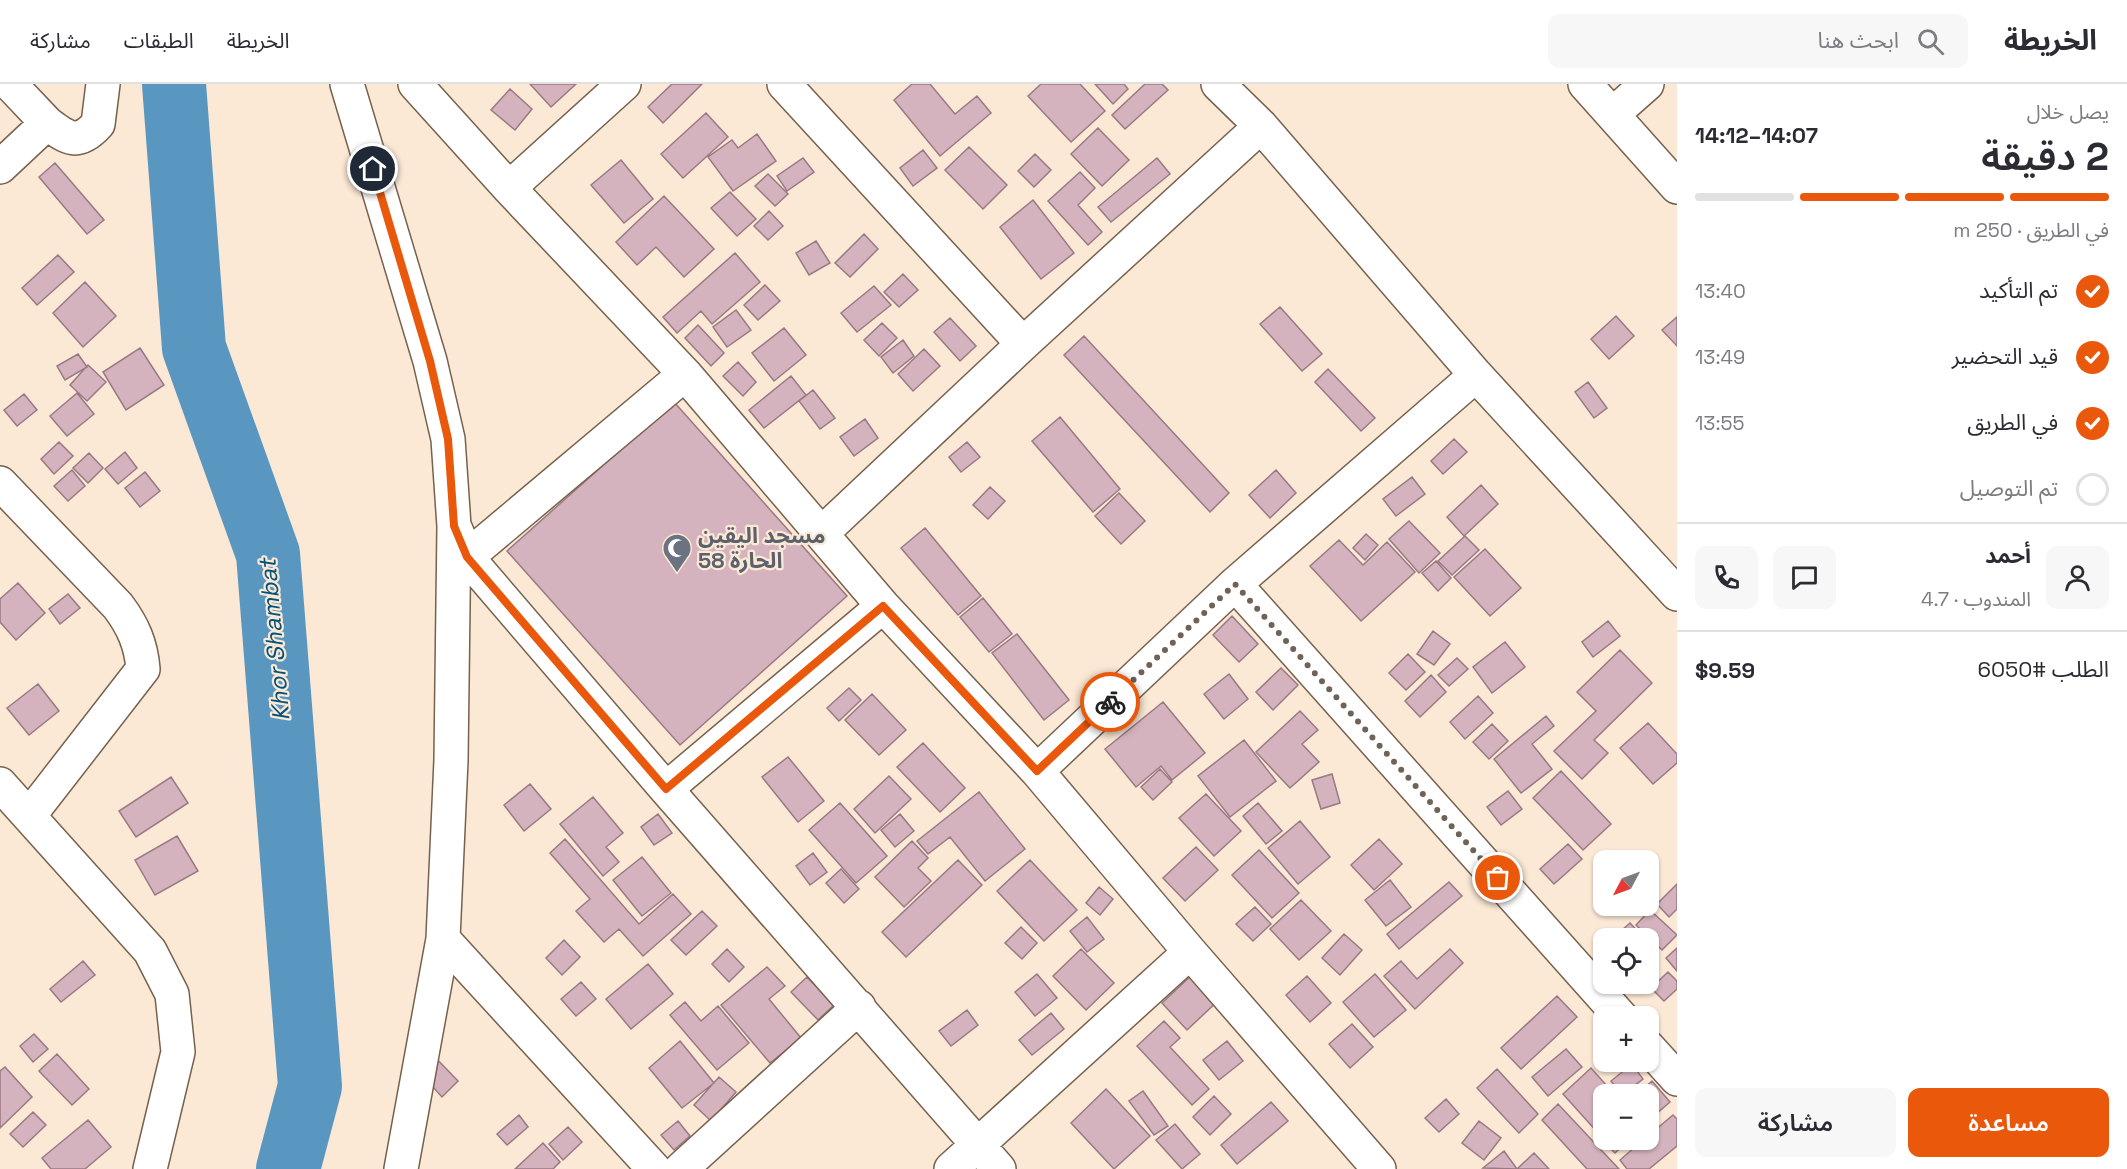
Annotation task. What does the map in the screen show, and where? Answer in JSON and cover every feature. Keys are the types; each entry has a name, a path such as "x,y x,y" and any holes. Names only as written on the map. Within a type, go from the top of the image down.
{"street":[{"path":"10,84 47,123 63,136 72,139 82,137 98,124 104,84"},
{"path":"347,84 430,361 448,439 454,526 451,760 443,939 401,1169"},
{"path":"415,84 509,188 685,374 883,606 1037,771 1190,952 1379,1169"},
{"path":"509,188 624,84"},
{"path":"784,84 1023,344"},
{"path":"1218,84 1261,126 1476,375 1677,594"},
{"path":"1585,84 1677,187"},
{"path":"1613,114 1647,84"},
{"path":"0,167 47,123"},
{"path":"822,533 1023,344 1261,126"},
{"path":"467,557 685,374"},
{"path":"1037,771 1235,584 1476,375"},
{"path":"0,483 118,606 132,625 141,651 143,669 29,816"},
{"path":"454,526 467,557 666,789 989,1157"},
{"path":"1235,584 1611,1006"},
{"path":"666,789 883,606"},
{"path":"1,788 150,951 172,994 178,1052 150,1169"},
{"path":"443,939 654,1169"},
{"path":"951,1169 989,1157 1190,952"},
{"path":"681,1169 859,1007"},
{"path":"1659,1059 1677,1079"}],"building":[{"path":"530,84 576,84 551,107"},
{"path":"672,84 702,84 663,123 648,107"},
{"path":"912,84 930,84 955,114 977,96 991,113 940,156 894,100"},
{"path":"1041,84 1080,84 1105,111 1071,142 1028,96"},
{"path":"1095,84 1124,84 1128,89 1113,104"},
{"path":"1145,84 1162,84 1168,90 1125,129 1112,115"},
{"path":"510,89 532,109 515,130 491,110"},
{"path":"706,113 728,137 683,178 661,154"},
{"path":"1098,128 1129,160 1102,186 1071,154"},
{"path":"757,134 776,161 733,191 708,157 732,140 738,148"},
{"path":"969,147 1007,185 983,209 945,170"},
{"path":"923,150 937,168 913,186 900,168"},
{"path":"1035,154 1051,170 1034,187 1018,171"},
{"path":"803,158 814,172 787,191 777,176"},
{"path":"1157,158 1170,174 1111,222 1098,207"},
{"path":"621,160 653,199 624,223 591,185"},
{"path":"55,163 104,220 87,234 39,177"},
{"path":"1080,172 1095,188 1078,205 1102,232 1088,245 1048,201"},
{"path":"768,174 788,194 775,206 755,186"},
{"path":"730,192 756,219 737,236 711,208"},
{"path":"664,196 714,249 684,277 656,247 637,265 616,242"},
{"path":"1033,200 1074,253 1041,279 1000,227"},
{"path":"769,211 783,226 768,240 754,226"},
{"path":"864,234 878,249 850,277 835,263"},
{"path":"816,241 830,263 809,275 796,253"},
{"path":"735,253 760,282 712,324 701,311 677,333 663,317"},
{"path":"58,255 74,272 37,305 22,288"},
{"path":"903,274 918,290 899,307 884,292"},
{"path":"85,282 116,316 83,347 53,313"},
{"path":"765,285 780,301 758,320 744,305"},
{"path":"874,286 891,305 857,332 841,313"},
{"path":"1280,307 1322,354 1302,371 1260,324"},
{"path":"736,310 751,330 727,347 713,327"},
{"path":"1616,316 1634,336 1609,359 1591,339"},
{"path":"1677,317 1677,346 1662,330"},
{"path":"950,318 976,346 960,361 934,332"},
{"path":"882,323 897,338 879,356 864,340"},
{"path":"698,325 724,353 711,366 685,338"},
{"path":"784,328 806,355 774,381 752,353"},
{"path":"1084,336 1229,493 1210,512 1064,355"},
{"path":"903,340 914,356 893,373 881,357"},
{"path":"140,348 164,385 126,410 103,372"},
{"path":"924,349 940,366 913,391 898,374"},
{"path":"78,354 87,367 65,380 57,366"},
{"path":"738,362 756,382 743,396 723,376"},
{"path":"88,365 106,382 87,401 70,385"},
{"path":"1328,369 1375,418 1361,431 1315,382"},
{"path":"791,376 806,395 764,428 749,410"},
{"path":"1588,382 1607,408 1594,418 1575,392"},
{"path":"813,390 835,418 820,429 799,401"},
{"path":"77,393 94,414 67,436 50,416"},
{"path":"24,394 37,410 17,426 4,410"},
{"name":"مسجد اليقين الحارة 58","path":"674,402 847,596 680,745 507,551"},
{"path":"1060,417 1120,489 1093,512 1032,441"},
{"path":"865,419 878,438 854,456 840,437"},
{"path":"1454,439 1467,452 1443,474 1431,461"},
{"path":"59,442 73,456 54,474 41,459"},
{"path":"967,442 980,457 961,472 949,457"},
{"path":"125,452 137,468 118,484 105,469"},
{"path":"89,453 103,468 88,483 73,468"},
{"path":"72,470 85,486 68,501 54,486"},
{"path":"1276,470 1296,493 1270,518 1249,495"},
{"path":"145,472 160,491 140,507 125,488"},
{"path":"1412,477 1425,494 1396,516 1383,499"},
{"path":"1481,485 1498,504 1464,536 1447,517"},
{"path":"990,487 1005,501 988,519 973,505"},
{"path":"1119,493 1145,521 1121,544 1095,516"},
{"path":"1409,521 1440,553 1419,573 1389,539"},
{"path":"925,528 981,596 958,615 901,548"},
{"path":"1366,534 1378,545 1365,560 1353,548"},
{"path":"1465,536 1479,550 1452,575 1438,561"},
{"path":"1339,540 1363,565 1387,542 1415,572 1361,621 1310,566"},
{"path":"1485,549 1521,588 1490,616 1454,577"},
{"path":"1436,561 1451,578 1438,591 1422,573"},
{"path":"18,583 45,613 16,640 0,622 0,599"},
{"path":"68,594 80,608 60,624 49,609"},
{"path":"983,598 1012,634 989,652 960,617"},
{"path":"1232,616 1258,644 1239,662 1213,635"},
{"path":"1608,621 1620,636 1593,657 1582,642"},
{"path":"1433,631 1450,644 1434,665 1417,654"},
{"path":"1017,634 1069,700 1044,720 992,653"},
{"path":"1505,642 1525,667 1492,693 1473,667"},
{"path":"1620,650 1652,683 1594,740 1608,753 1582,779 1554,751 1596,711 1577,692"},
{"path":"1408,654 1425,672 1406,690 1389,673"},
{"path":"1457,658 1468,669 1449,686 1438,675"},
{"path":"1281,668 1298,685 1273,710 1256,692"},
{"path":"1229,674 1248,699 1224,719 1204,694"},
{"path":"1431,675 1446,692 1420,717 1405,701"},
{"path":"38,684 59,711 29,735 7,708"},
{"path":"849,688 861,700 839,721 827,708"},
{"path":"872,694 906,730 879,755 845,720"},
{"path":"1478,696 1493,713 1465,739 1450,722"},
{"path":"1163,702 1205,753 1172,780 1161,766 1136,787 1105,749"},
{"path":"1300,711 1318,730 1302,744 1319,762 1290,788 1256,752"},
{"path":"1546,716 1554,726 1532,744 1552,769 1521,793 1494,759"},
{"path":"1648,723 1677,754 1677,763 1653,784 1620,748"},
{"path":"1492,724 1508,741 1489,759 1473,742"},
{"path":"1244,740 1276,781 1230,817 1198,776"},
{"path":"923,743 965,788 940,812 897,767"},
{"path":"788,757 824,801 798,822 762,777"},
{"path":"1160,769 1172,782 1153,800 1141,787"},
{"path":"1561,771 1611,824 1583,850 1533,798"},
{"path":"1332,774 1340,803 1321,809 1312,780"},
{"path":"889,776 911,799 875,833 854,809"},
{"path":"171,777 188,803 136,837 119,811"},
{"path":"530,784 551,809 524,831 504,805"},
{"path":"1508,791 1522,809 1501,825 1487,807"},
{"path":"979,792 1025,849 985,881 950,837 928,854 917,841"},
{"path":"1206,794 1241,831 1214,856 1179,818"},
{"path":"593,797 623,833 606,847 619,862 603,876 560,824"},
{"path":"840,803 887,856 856,883 809,830"},
{"path":"1258,803 1282,831 1266,844 1243,816"},
{"path":"658,814 672,833 654,845 641,827"},
{"path":"900,814 914,831 895,847 881,830"},
{"path":"1300,821 1330,857 1298,884 1268,848"},
{"path":"177,836 198,871 155,895 135,860"},
{"path":"565,839 639,924 673,894 691,914 643,956 619,929 604,942 576,911 590,899 550,853"},
{"path":"1379,839 1402,864 1374,890 1351,865"},
{"path":"912,841 928,858 918,868 931,881 904,907 875,877"},
{"path":"1568,844 1582,859 1554,884 1540,869"},
{"path":"1196,847 1218,870 1185,901 1163,878"},
{"path":"1259,850 1299,893 1272,918 1232,875"},
{"path":"813,853 827,872 810,885 796,866"},
{"path":"642,857 671,893 642,916 613,880"},
{"path":"958,860 982,885 906,957 882,932"},
{"path":"1030,860 1077,910 1044,941 997,891"},
{"path":"841,869 859,889 844,903 826,883"},
{"path":"1390,880 1411,907 1386,926 1365,900"},
{"path":"1449,882 1462,896 1399,949 1387,934"},
{"path":"1677,884 1677,909 1669,917 1659,906 1659,902"},
{"path":"1099,887 1113,899 1100,915 1086,903"},
{"path":"1301,900 1331,931 1299,960 1270,929"},
{"path":"1255,907 1271,924 1253,941 1236,924"},
{"path":"702,911 717,926 686,955 671,940"},
{"path":"1644,916 1656,916 1677,935 1662,950 1659,947 1659,928 1639,928 1636,925"},
{"path":"1087,917 1104,939 1087,952 1070,931"},
{"path":"1630,923 1635,928 1624,928"},
{"path":"1021,927 1037,943 1022,959 1005,943"},
{"path":"1344,934 1362,950 1340,975 1322,958"},
{"path":"564,940 580,957 562,975 546,958"},
{"path":"1677,948 1677,971 1666,958"},
{"path":"727,949 744,967 729,982 712,964"},
{"path":"1081,949 1114,983 1086,1010 1053,976"},
{"path":"1450,949 1463,963 1415,1009 1384,976 1401,961 1417,979"},
{"path":"83,961 95,975 61,1002 50,989"},
{"path":"648,964 673,994 631,1029 606,999"},
{"path":"767,967 785,986 769,999 801,1038 770,1063 721,1005"},
{"path":"1195,972 1221,998 1187,1030 1162,1003"},
{"path":"1668,972 1677,981 1677,989 1664,1001 1657,994 1659,994 1659,980"},
{"path":"1037,974 1057,998 1035,1016 1015,992"},
{"path":"1375,974 1406,1010 1374,1037 1343,1002"},
{"path":"1307,976 1331,1003 1310,1022 1286,995"},
{"path":"807,977 834,1005 818,1020 791,992"},
{"path":"581,982 596,999 576,1016 561,999"},
{"path":"1557,996 1577,1017 1521,1069 1501,1048"},
{"path":"685,1002 701,1021 718,1006 749,1043 717,1070 670,1015"},
{"path":"967,1010 978,1025 951,1046 939,1031"},
{"path":"1051,1013 1064,1029 1032,1055 1019,1040"},
{"path":"1164,1021 1180,1038 1170,1047 1209,1089 1192,1105 1137,1046"},
{"path":"1352,1024 1373,1047 1350,1068 1329,1044"},
{"path":"34,1034 48,1049 33,1062 20,1046"},
{"path":"680,1041 714,1083 682,1108 649,1068"},
{"path":"1227,1041 1243,1061 1219,1080 1203,1060"},
{"path":"1566,1049 1582,1067 1548,1096 1532,1077"},
{"path":"430,1052 458,1081 442,1097 414,1066"},
{"path":"57,1054 89,1089 72,1105 39,1071"},
{"path":"5,1067 32,1097 0,1128 0,1071"},
{"path":"1591,1068 1605,1084 1593,1084 1593,1127 1563,1094"},
{"path":"1497,1069 1538,1114 1519,1133 1477,1088"},
{"path":"1622,1072 1638,1072 1643,1079 1636,1084 1613,1084 1611,1081"},
{"path":"719,1077 736,1092 711,1121 694,1105"},
{"path":"1106,1089 1150,1136 1114,1169 1071,1123"},
{"path":"1659,1089 1670,1102 1659,1112"},
{"path":"1143,1091 1168,1126 1154,1135 1129,1101"},
{"path":"1214,1096 1231,1114 1210,1135 1193,1117"},
{"path":"1446,1099 1459,1114 1439,1132 1425,1118"},
{"path":"1271,1102 1288,1121 1237,1164 1221,1145"},
{"path":"1558,1104 1593,1141 1593,1150 1601,1150 1619,1169 1587,1169 1542,1120"},
{"path":"33,1112 46,1125 23,1147 10,1134"},
{"path":"519,1115 528,1127 507,1145 497,1134"},
{"path":"1673,1115 1677,1119 1677,1146 1649,1169 1627,1169 1620,1160 1632,1150 1659,1150 1659,1127"},
{"path":"88,1120 111,1147 85,1169 51,1169 42,1158"},
{"path":"678,1121 690,1136 674,1150 661,1135"},
{"path":"1479,1121 1501,1138 1484,1160 1462,1143"},
{"path":"1175,1124 1200,1154 1182,1169 1156,1140"},
{"path":"568,1127 582,1142 563,1160 549,1144"},
{"path":"543,1143 560,1162 553,1169 515,1169"},
{"path":"1504,1151 1517,1169 1483,1168"},
{"path":"1534,1153 1549,1169 1517,1169"}],"waterway":[{"name":"Khor Shambat","path":"174,84 194,348 268,554 310,1086 288,1169"}],"way so far":[{"path":"1110,702 1235,584 1498,878"}],"place":[{"name":"مسجد اليقين الحارة 58","path":"677,574"}],"route":[{"path":"373,169 430,361 448,439 454,526 467,557 666,789 883,606 1037,771 1110,702"}]}
